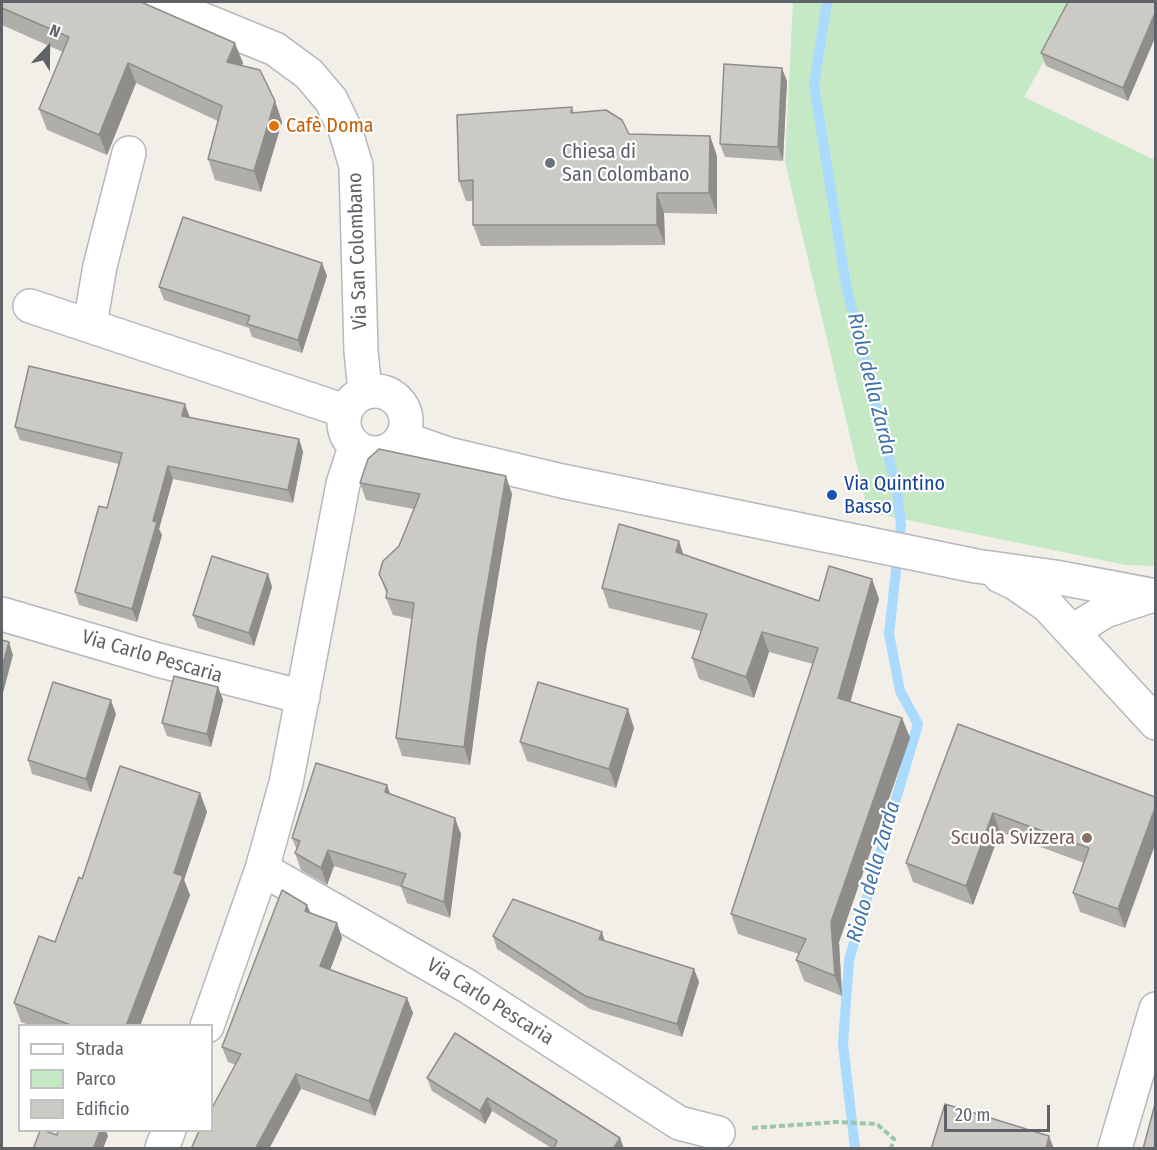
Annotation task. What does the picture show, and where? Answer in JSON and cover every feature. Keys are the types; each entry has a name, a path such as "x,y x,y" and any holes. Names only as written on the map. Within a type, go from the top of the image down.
{"street":[{"name":"Via San Colombano","path":"171,3 275,49 309,74 331,100 345,129 356,166 361,351 355,401"},
{"path":"90,324 99,267 129,153"},
{"path":"30,306 355,401 384,392 400,402 406,420 402,438 389,450 372,453 355,447 344,430 355,401"},
{"path":"402,438 448,454 562,481 976,567 1054,577 1153,596"},
{"path":"208,1024 262,869 286,783 343,484 355,447"},
{"path":"976,567 1015,583 1048,606 1155,723"},
{"path":"1072,631 1105,611 1153,596"},
{"name":"Via Carlo Pescaria","path":"2,614 158,660 303,697"},
{"name":"Via Carlo Pescaria","path":"262,869 467,986 679,1123 718,1133"},
{"path":"1114,1149 1155,1009"},
{"path":"162,1149 169,1132"}],"path":[{"path":"718,1133 784,1124 837,1122 877,1124 894,1139 891,1149"}],"green space":[{"path":"793,2 1077,2 1024,97 1155,160 1155,566 1126,565 868,512 785,162"}],"building":[{"path":"2,2 141,2 235,43 227,62 260,70 275,101 254,171 208,159 222,106 128,63 99,135 39,109 69,37 2,8"},
{"path":"1068,2 1155,2 1155,13 1123,88 1041,53"},
{"path":"724,64 782,68 778,147 720,144"},
{"path":"572,107 571,113 606,110 622,120 629,134 710,136 709,193 657,193 657,225 473,225 473,180 459,181 457,115"},
{"path":"183,217 322,263 298,340 247,324 250,316 159,287"},
{"path":"29,366 185,404 182,416 299,439 288,490 168,466 153,521 157,522 132,609 75,592 99,506 107,508 122,453 15,427"},
{"path":"379,449 506,476 478,639 464,747 396,738 414,603 386,598 387,590 379,574 383,561 399,546 420,494 360,483 368,459"},
{"path":"619,524 679,541 676,552 819,601 829,566 872,579 838,698 902,718 831,922 835,976 796,960 806,939 731,914 818,648 762,632 746,677 692,658 707,614 602,588"},
{"path":"212,556 268,574 249,633 193,615"},
{"path":"2,640 9,642 2,667"},
{"path":"174,676 218,687 207,734 162,723"},
{"path":"53,682 111,700 86,779 28,760"},
{"path":"538,682 628,709 609,769 520,742"},
{"name":"Scuola Svizzera","path":"958,724 1155,797 1155,808 1118,909 1073,893 1089,848 993,813 966,886 906,863"},
{"path":"316,763 387,785 385,792 455,818 444,902 401,886 406,874 328,850 321,868 295,853 300,841 292,838"},
{"path":"120,766 200,793 174,873 183,876 127,1024 68,1024 14,1003 39,936 55,942 79,877 82,879"},
{"path":"282,890 307,905 305,911 337,923 320,966 407,998 369,1101 296,1074 255,1149 191,1149 199,1132 213,1132 213,1106 241,1054 222,1047"},
{"path":"513,899 602,932 599,939 694,969 677,1024 585,996 493,936"},
{"path":"455,1033 620,1138 613,1149 553,1149 557,1141 487,1098 480,1111 427,1078"},
{"path":"945,1104 1049,1136 1046,1149 931,1149"},
{"path":"1155,1104 1155,1149 1143,1149"},
{"path":"40,1132 57,1135 58,1132 100,1132 93,1149 33,1149"}],"waterway":[{"name":"Riolo della Zarda","path":"827,2 814,85 846,285 897,491 901,525 889,634 900,691 918,724 849,960 843,1044 855,1148"}],"place":[{"name":"Cafè Doma","path":"274,126"},
{"name":"Chiesa di San Colombano","path":"550,163"},
{"name":"Via Quintino Basso","path":"832,495"},
{"name":"Scuola Svizzera","path":"1087,838"}]}
